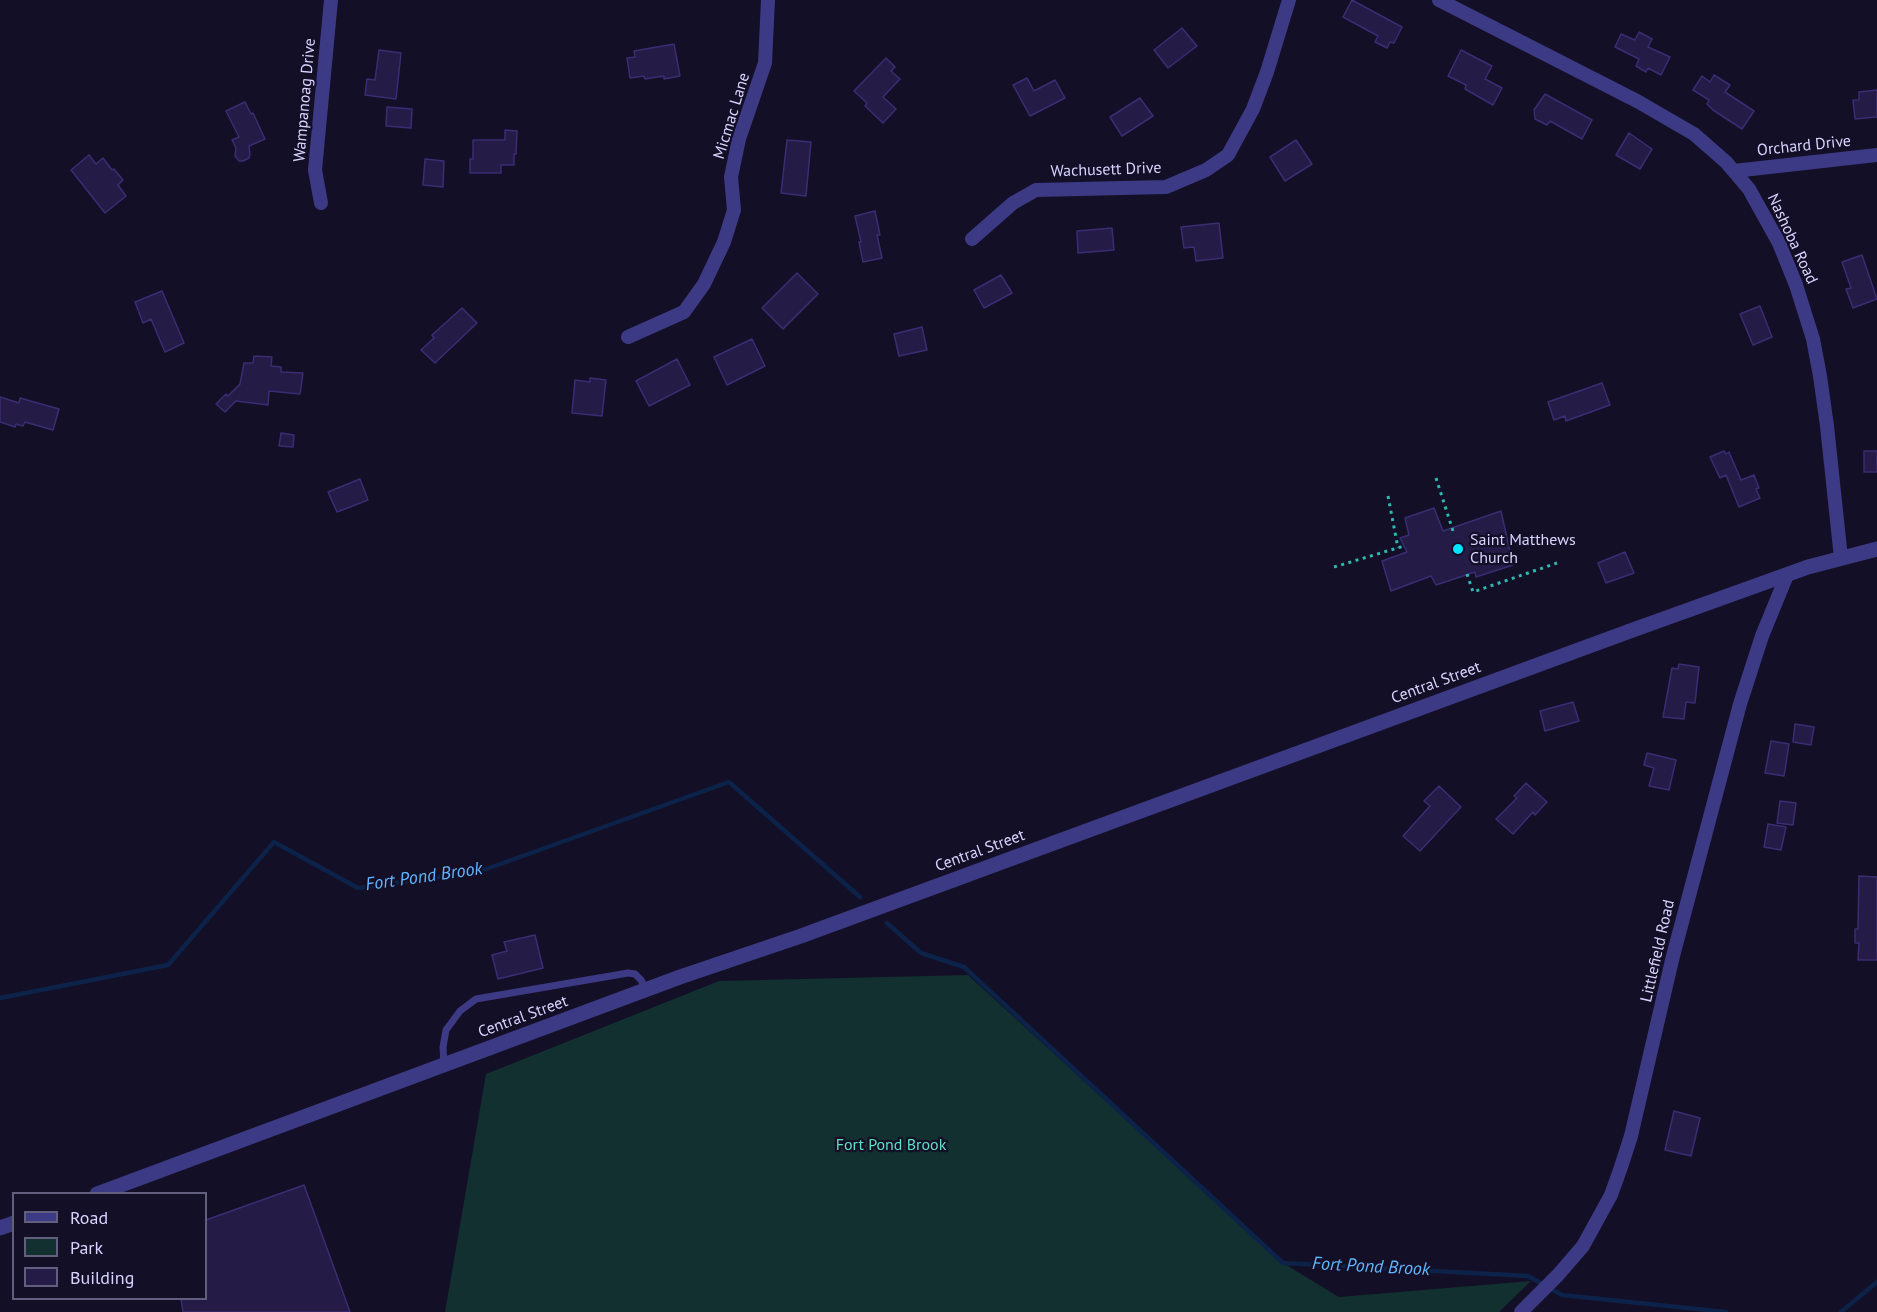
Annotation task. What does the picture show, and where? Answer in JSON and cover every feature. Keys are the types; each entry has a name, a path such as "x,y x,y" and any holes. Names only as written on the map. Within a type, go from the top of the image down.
{"street":[{"name":"Wampanoag Drive","path":"321,203 315,170 331,0"},
{"name":"Micmac Lane","path":"628,337 684,312 704,284 724,242 734,210 731,177 739,139 765,63 768,0"},
{"name":"Wachusett Drive","path":"972,239 1013,203 1036,190 1166,187 1206,170 1228,155 1253,109 1268,72 1289,0"},
{"name":"Nashoba Road","path":"1439,0 1685,128 1726,162 1749,189 1779,243 1796,285 1810,330 1820,376 1827,426 1841,558"},
{"name":"Orchard Drive","path":"1734,171 1877,155"},
{"name":"Central Street","path":"102,1192 680,977 801,936 1554,658 1787,575 1877,549"},
{"name":"Littlefield Road","path":"1521,1312 1539,1296 1583,1246 1611,1195 1622,1167 1680,926 1740,704 1762,636 1787,575"}],"lane":[{"path":"444,1065 442,1047 446,1030 460,1011 476,999 628,973 635,974 647,991"}],"path":[{"path":"1436,478 1454,534"},
{"path":"1388,496 1398,548"},
{"path":"1334,567 1404,546"},
{"path":"1467,574 1473,592 1557,564"}],"green space":[{"name":"Fort Pond Brook","path":"968,975 1283,1263 1339,1297 1531,1281 1499,1312 445,1312 486,1074 719,981"}],"building":[{"path":"1352,0 1402,27 1394,43 1390,42 1387,48 1375,42 1378,36 1343,17"},
{"path":"1182,28 1197,46 1168,68 1154,50"},
{"path":"1639,32 1652,39 1648,47 1670,57 1661,75 1648,68 1646,72 1636,66 1639,59 1615,47 1621,34 1635,40"},
{"path":"674,44 680,76 664,79 664,76 645,79 644,76 630,78 627,58 635,57 634,51"},
{"path":"379,50 401,53 396,99 365,95 367,79 375,80"},
{"path":"1461,50 1492,66 1485,79 1502,88 1493,105 1465,89 1466,85 1448,76"},
{"path":"886,58 895,67 891,71 900,79 883,97 896,109 883,123 865,106 867,103 854,91"},
{"path":"1714,75 1730,85 1725,92 1754,111 1742,129 1713,110 1707,104 1709,100 1693,90 1702,76 1710,82"},
{"path":"1027,78 1034,91 1055,80 1065,98 1030,116 1013,85"},
{"path":"1877,90 1877,117 1855,119 1853,100 1859,100 1859,92"},
{"path":"1545,94 1592,120 1582,139 1550,121 1547,125 1535,119 1534,110"},
{"path":"1140,98 1153,116 1122,136 1110,117"},
{"path":"245,102 251,114 253,113 265,139 249,146 249,158 239,161 235,156 236,148 232,140 239,137 226,111"},
{"path":"387,107 412,109 411,128 386,126"},
{"path":"505,130 517,131 514,165 501,165 501,173 470,173 473,140 505,140"},
{"path":"1629,133 1652,149 1640,169 1616,155"},
{"path":"787,140 811,142 806,196 781,193"},
{"path":"1296,140 1312,164 1285,181 1270,157"},
{"path":"89,155 96,164 103,158 123,180 118,185 126,196 105,213 71,170"},
{"path":"425,159 444,161 443,187 423,185"},
{"path":"875,211 882,258 863,262 855,216"},
{"path":"1219,223 1223,258 1196,261 1194,247 1184,248 1181,227"},
{"path":"1112,228 1114,250 1078,253 1077,231"},
{"path":"1862,255 1877,299 1853,308 1846,289 1851,288 1842,262"},
{"path":"797,273 818,294 783,329 762,308"},
{"path":"1001,275 1012,293 984,308 974,290"},
{"path":"162,291 184,343 165,352 151,319 143,323 135,302"},
{"path":"1760,306 1772,337 1753,345 1740,314"},
{"path":"462,308 477,323 435,363 421,350 434,338 432,335"},
{"path":"922,327 927,350 899,356 894,334"},
{"path":"752,339 765,366 727,385 714,357"},
{"path":"254,356 272,357 271,366 281,367 281,372 303,373 300,394 269,391 268,405 236,401 225,412 216,404 240,384 244,363 253,363"},
{"path":"677,359 690,385 649,406 636,381"},
{"path":"590,378 606,380 602,416 572,413 575,380 590,382"},
{"path":"1602,383 1610,405 1566,421 1565,416 1554,420 1548,402"},
{"path":"0,397 19,403 20,398 59,409 53,430 25,422 23,426 16,424 15,427 0,422"},
{"path":"281,433 294,435 293,447 279,446"},
{"path":"1724,451 1726,454 1729,452 1741,480 1754,475 1760,498 1739,507 1726,475 1720,478 1710,457"},
{"path":"1864,451 1877,451 1877,472 1864,472"},
{"path":"360,479 368,500 337,512 328,492"},
{"name":"Saint Matthews Church","path":"1434,508 1443,531 1501,511 1513,565 1476,577 1475,572 1436,585 1431,576 1391,591 1382,561 1407,552 1400,538 1409,535 1405,518"},
{"path":"1625,552 1634,573 1606,583 1598,563"},
{"path":"1679,664 1699,667 1695,703 1686,702 1684,719 1663,717 1672,668 1678,669"},
{"path":"1573,702 1579,721 1545,731 1540,711"},
{"path":"1795,724 1814,727 1811,745 1793,742"},
{"path":"1771,741 1789,744 1784,776 1765,773"},
{"path":"1647,753 1676,760 1669,790 1649,786 1654,768 1644,765"},
{"path":"1526,783 1547,802 1535,815 1533,812 1513,834 1496,819 1517,798 1514,796"},
{"path":"1439,786 1461,807 1420,851 1403,836 1430,806 1424,801"},
{"path":"1780,801 1796,803 1793,825 1777,823"},
{"path":"1768,824 1786,827 1781,850 1764,847"},
{"path":"1859,876 1877,877 1877,960 1858,960 1859,943 1855,943 1855,929 1858,929"},
{"path":"535,935 543,968 498,979 492,955 507,951 504,942"},
{"path":"1674,1111 1700,1118 1691,1156 1665,1150"},
{"path":"304,1185 350,1312 183,1312 181,1300 207,1300 207,1220"}],"waterway":[{"name":"Fort Pond Brook","path":"0,998 168,965 274,842 358,888 478,872 729,782 860,897"},
{"name":"Fort Pond Brook","path":"887,923 921,953 964,967 1283,1263 1528,1276 1562,1295 1726,1312"},
{"name":"Fort Pond Brook","path":"1841,1312 1877,1282"}],"place":[{"name":"Saint Matthews Church","path":"1458,549"}]}
